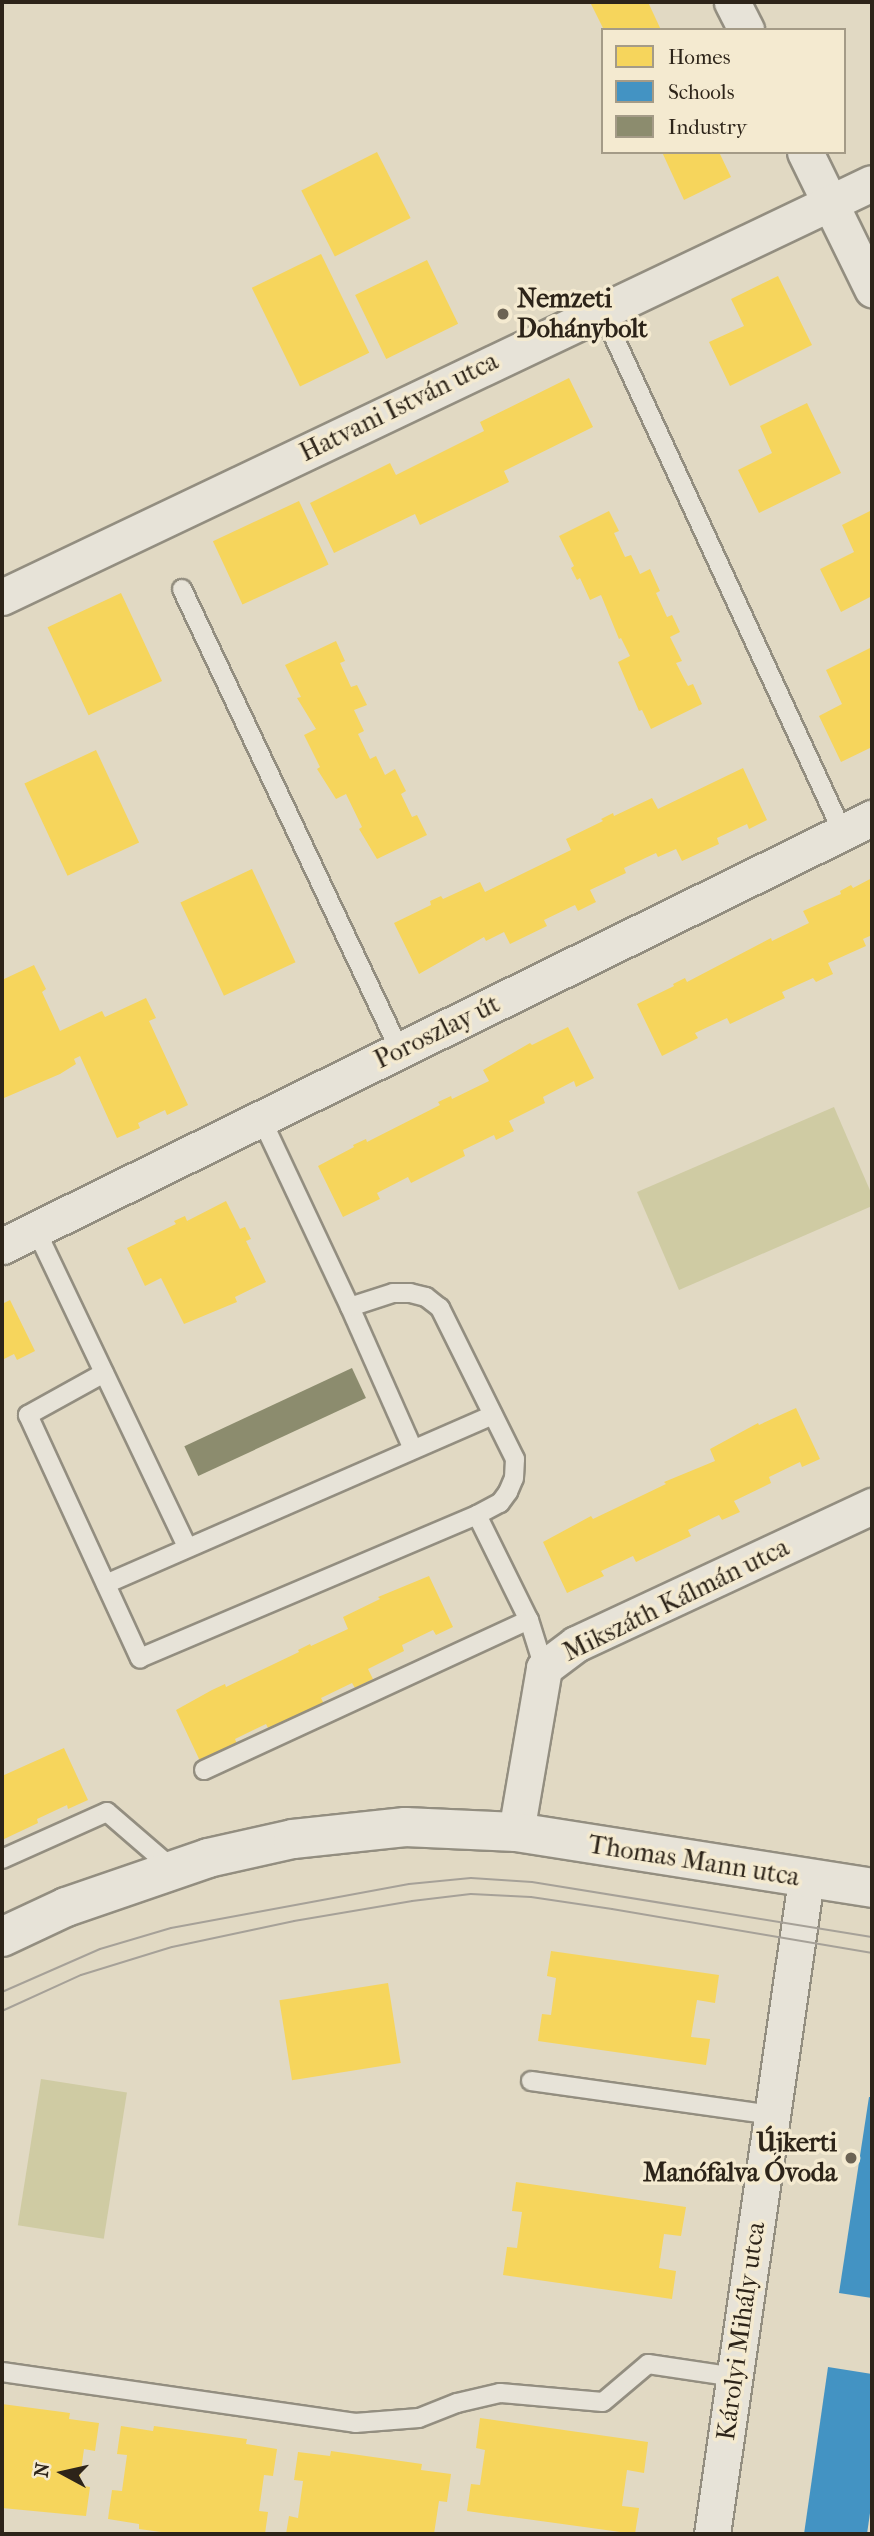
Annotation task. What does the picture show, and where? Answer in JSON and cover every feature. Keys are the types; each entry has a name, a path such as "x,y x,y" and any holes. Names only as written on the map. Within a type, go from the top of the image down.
{"street":[{"path":"732,2 745,28"},
{"path":"806,154 872,289"},
{"name":"Hatvani István utca","path":"2,597 601,309 872,183"},
{"name":"Poroszlay út","path":"2,1246 858,826"},
{"name":"Mikszáth Kálmán utca","path":"516,1832 544,1668 576,1644 872,1506"},
{"path":"2,1937 66,1907 173,1869 293,1839 405,1827 516,1832"},
{"name":"Thomas Mann utca","path":"516,1832 872,1888"},
{"name":"Károlyi Mihály utca","path":"712,2534 806,1878"}],"lane":[{"path":"601,309 858,826"},
{"path":"182,589 400,1051"},
{"path":"261,1118 413,1449"},
{"path":"36,1230 187,1548"},
{"path":"104,1373 28,1415 140,1658 500,1503 514,1478 515,1459 440,1308 426,1297 402,1293 350,1307"},
{"path":"106,1584 493,1415"},
{"path":"477,1515 529,1620 544,1668"},
{"path":"204,1770 529,1620"},
{"path":"2,1858 107,1812 173,1869"},
{"path":"531,2081 772,2115"},
{"path":"2,2372 355,2423 419,2418 457,2403 500,2393 603,2402 648,2364 735,2377"}],"shaded area":[{"path":"834,1107 872,1195 872,1206 679,1290 637,1192"},
{"path":"41,2079 127,2093 104,2239 18,2225"}],"building: Homes":[{"path":"590,2 648,2 660,28 603,28"},
{"path":"377,152 411,218 335,257 301,191"},
{"path":"663,154 720,154 731,177 684,200"},
{"path":"321,254 369,353 300,387 252,288"},
{"path":"427,260 458,324 386,359 355,295"},
{"path":"778,276 812,345 730,386 709,342 744,326 731,299"},
{"path":"569,378 593,427 504,471 509,482 420,525 415,514 334,553 310,503 390,463 396,475 484,431 480,422"},
{"path":"807,403 841,473 759,513 738,470 772,453 760,426"},
{"path":"299,501 329,564 242,605 213,541"},
{"path":"872,510 872,596 841,612 820,569 854,552 842,525"},
{"path":"609,511 619,531 614,533 625,557 631,555 640,574 650,569 660,591 656,593 667,617 672,615 680,632 670,637 682,661 676,663 688,686 693,684 702,704 651,729 642,710 639,711 618,662 630,656 621,638 619,639 601,595 590,600 580,578 577,580 571,568 574,566 559,536"},
{"path":"121,593 162,681 89,715 48,627"},
{"path":"336,641 345,661 340,663 351,687 357,685 367,705 354,710 364,731 358,734 370,759 376,756 385,775 395,769 406,791 401,794 412,817 417,815 427,835 377,859 359,829 362,827 346,794 336,799 317,769 320,767 304,735 316,729 297,698 301,697 285,665"},
{"path":"872,647 872,747 841,762 819,716 842,704 826,670"},
{"path":"96,750 139,842 68,876 24,783"},
{"path":"743,768 767,820 749,829 747,824 717,838 719,844 682,861 676,849 658,857 656,853 624,868 626,873 590,890 596,902 578,911 575,905 544,920 547,926 510,944 504,932 486,941 484,937 419,974 394,923 431,905 430,901 441,896 443,899 480,882 485,892 571,850 566,839 603,821 601,819 613,813 614,816 652,798 658,809"},
{"path":"252,869 296,962 224,996 180,902"},
{"path":"872,878 872,935 863,939 866,946 828,963 833,974 816,982 813,978 782,992 785,998 730,1024 727,1018 695,1033 698,1038 662,1056 637,1004 685,978 687,982 771,938 772,941 809,923 803,911 841,894 840,891 851,885 853,888"},
{"path":"34,965 46,989 42,992 60,1031 102,1011 105,1017 146,998 156,1018 149,1021 188,1105 167,1115 165,1110 138,1123 140,1128 117,1138 80,1056 74,1059 76,1064 60,1074 4,1098 2,980"},
{"path":"568,1027 594,1078 576,1087 574,1081 543,1097 545,1103 509,1121 514,1131 496,1140 494,1135 463,1150 465,1156 411,1183 408,1177 377,1193 380,1199 343,1217 318,1166 354,1147 353,1145 366,1139 367,1142 440,1105 438,1102 451,1096 452,1099 489,1081 483,1070 530,1043 532,1045"},
{"path":"226,1201 240,1229 245,1227 251,1239 246,1241 266,1282 235,1297 237,1302 184,1324 161,1278 145,1286 127,1248 176,1224 174,1221 185,1216 187,1221"},
{"path":"10,1300 35,1351 17,1360 14,1354 2,1360 2,1304"},
{"path":"796,1408 820,1459 802,1467 800,1462 769,1477 771,1483 734,1501 740,1512 722,1520 719,1515 688,1530 691,1536 636,1562 633,1556 601,1571 604,1576 567,1593 543,1542 591,1516 593,1519 666,1484 664,1482 715,1461 710,1449 758,1423 759,1425"},
{"path":"429,1576 453,1627 436,1635 433,1630 402,1645 404,1651 368,1669 373,1679 355,1688 352,1683 321,1698 324,1704 269,1730 266,1724 235,1739 237,1744 200,1761 176,1710 212,1690 225,1684 226,1687 299,1652 298,1650 310,1644 311,1646 348,1629 343,1617 380,1599 378,1597"},
{"path":"64,1748 88,1800 68,1809 67,1805 2,1840 2,1776"},
{"path":"551,1951 719,1975 715,2003 697,2000 691,2037 710,2039 706,2065 538,2041 542,2014 551,2015 556,1978 547,1976"},
{"path":"388,1983 401,2063 292,2080 279,2000"},
{"path":"516,2182 686,2207 681,2236 664,2234 659,2268 676,2271 672,2299 503,2275 507,2247 517,2248 522,2212 512,2211"},
{"path":"2,2404 70,2413 69,2419 99,2423 95,2451 84,2449 79,2485 90,2487 86,2516 2,2508"},
{"path":"480,2418 648,2442 644,2473 627,2470 622,2506 639,2508 635,2534 467,2511 471,2484 480,2485 485,2450 476,2448"},
{"path":"121,2426 153,2431 154,2426 247,2439 246,2444 277,2449 273,2476 264,2475 259,2511 268,2512 265,2534 176,2534 139,2529 139,2524 108,2519 112,2490 122,2491 127,2455 117,2454"},
{"path":"331,2451 422,2464 421,2470 451,2474 447,2502 439,2501 434,2534 286,2534 289,2516 298,2518 303,2481 294,2480 298,2452 330,2456"}],"building: Schools":[{"path":"869,2097 872,2097 872,2298 839,2293"},
{"path":"828,2367 872,2374 872,2499 867,2534 804,2534"}],"building: Industry":[{"path":"352,1368 366,1398 198,1476 184,1446"}],"tram line":[{"path":"2,1992 100,1949 171,1928 409,1884 471,1878 532,1882 872,1937"},
{"path":"2,2011 81,1975 172,1947 294,1921 471,1894 531,1897 872,1953"}],"place":[{"name":"Nemzeti Dohánybolt","path":"503,314"},
{"name":"Újkerti Manófalva Óvoda","path":"851,2158"}]}
